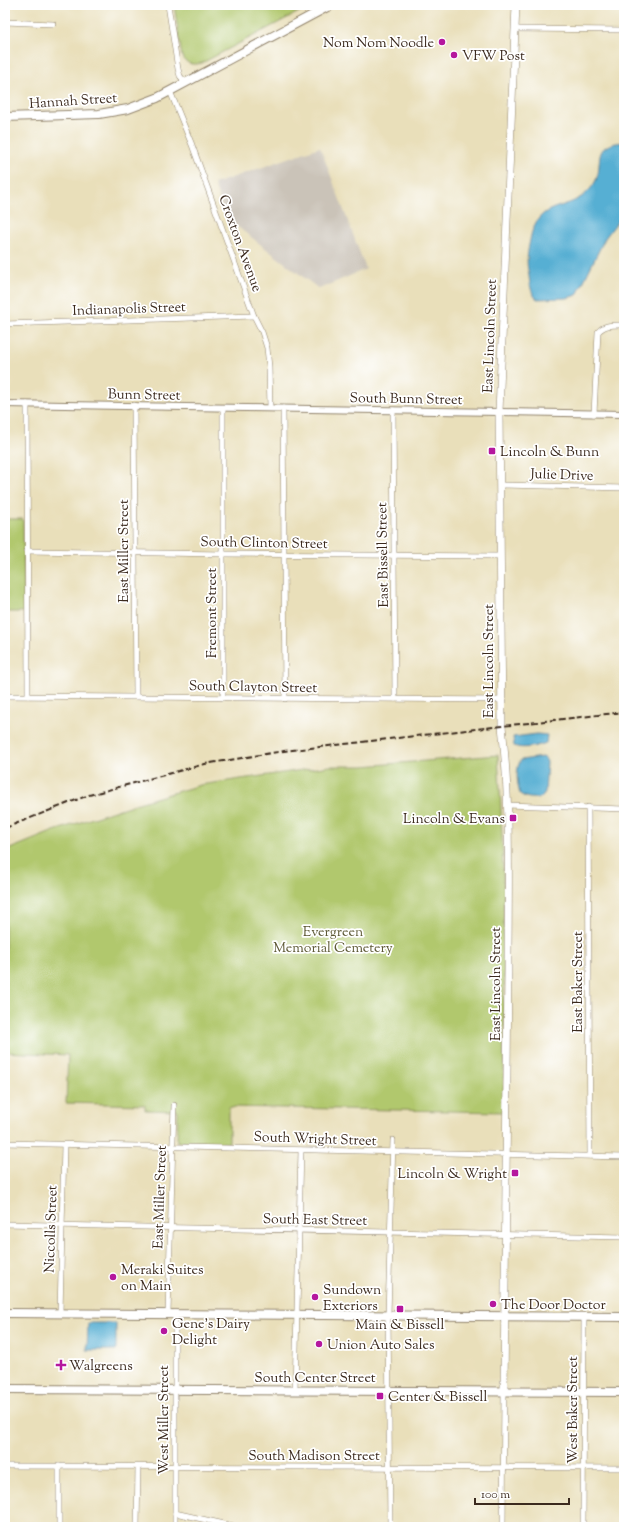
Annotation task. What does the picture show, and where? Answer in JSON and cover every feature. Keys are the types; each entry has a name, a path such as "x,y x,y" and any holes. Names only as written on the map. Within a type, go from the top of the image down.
{"main road":[{"name":"Hannah Street","path":"5,117 99,114 128,109 157,98 331,5"},
{"name":"East Lincoln Street","path":"504,1392 504,1316 508,1155 508,847 506,768 502,726 499,412 516,5"},
{"path":"5,1313 624,1317"},
{"name":"South Center Street","path":"5,1389 624,1392"}],"street":[{"path":"168,5 178,69 180,76 185,82"},
{"path":"5,22 53,24"},
{"path":"515,29 624,30"},
{"name":"Croxton Avenue","path":"170,91 198,161 254,316 262,332 267,348 270,408"},
{"name":"Indianapolis Street","path":"5,324 254,316"},
{"path":"594,414 598,332 607,326 624,325"},
{"name":"Bunn Street","path":"5,404 283,408"},
{"path":"27,404 28,696"},
{"name":"East Miller Street","path":"134,405 136,697"},
{"name":"Fremont Street","path":"223,408 223,698"},
{"path":"283,408 285,699"},
{"name":"South Bunn Street","path":"283,408 624,414"},
{"name":"East Bissell Street","path":"393,410 395,699"},
{"name":"Julie Drive","path":"500,485 624,488"},
{"name":"South Clinton Street","path":"28,551 284,555 500,556"},
{"name":"South Clayton Street","path":"5,696 502,700"},
{"path":"507,805 624,808"},
{"name":"East Baker Street","path":"588,807 590,1156"},
{"name":"East Miller Street","path":"172,1314 170,1228 174,1105"},
{"path":"390,1527 388,1316 393,1140"},
{"name":"South Wright Street","path":"5,1143 624,1157"},
{"name":"Niccolls Street","path":"60,1313 64,1144"},
{"path":"295,1390 301,1150"},
{"name":"South East Street","path":"5,1224 624,1237"},
{"name":"West Miller Street","path":"172,1314 175,1389 175,1527"},
{"name":"West Baker Street","path":"583,1527 584,1317"},
{"path":"503,1527 504,1392"},
{"name":"South Madison Street","path":"5,1466 624,1468"},
{"path":"59,1466 59,1527"},
{"path":"137,1527 138,1467"},
{"path":"175,1513 238,1527"}],"shaded area":[{"path":"320,147 366,269 319,289 226,218 214,184"}],"green space":[{"path":"174,5 312,5 202,63 193,64 186,62 182,57"},
{"path":"5,519 23,519 24,612 5,612"},
{"name":"Evergreen Memorial Cemetery","path":"498,755 501,799 503,888 504,1112 229,1107 229,1143 177,1142 178,1111 145,1110 145,1105 66,1103 68,1055 5,1052 5,851 54,831 135,804 200,785 330,766 363,766"}],"water":[{"path":"624,142 624,213 605,238 577,295 567,298 537,299 532,293 527,262 529,244 534,226 540,217 547,211 573,201 582,196 591,188 596,180 601,152 612,144"},
{"path":"537,734 547,735 546,743 526,748 514,746 513,737"},
{"path":"542,757 545,758 547,762 545,793 542,797 536,798 528,798 523,796 520,794 517,781 519,764 521,760"},
{"path":"88,1323 116,1323 116,1350 87,1350"}],"railway":[{"path":"5,828 89,795 205,764 284,751 624,712"}],"place":[{"name":"Nom Nom Noodle","path":"442,42"},
{"name":"VFW Post","path":"454,55"},
{"name":"Lincoln & Bunn","path":"492,451"},
{"name":"Lincoln & Evans","path":"513,818"},
{"name":"Lincoln & Wright","path":"515,1173"},
{"name":"Meraki Suites on Main","path":"113,1277"},
{"name":"Sundown Exteriors","path":"315,1297"},
{"name":"The Door Doctor","path":"493,1304"},
{"name":"Main & Bissell","path":"400,1309"},
{"name":"Gene's Dairy Delight","path":"164,1331"},
{"name":"Union Auto Sales","path":"319,1344"},
{"name":"Walgreens","path":"61,1365"},
{"name":"Center & Bissell","path":"380,1396"}]}
